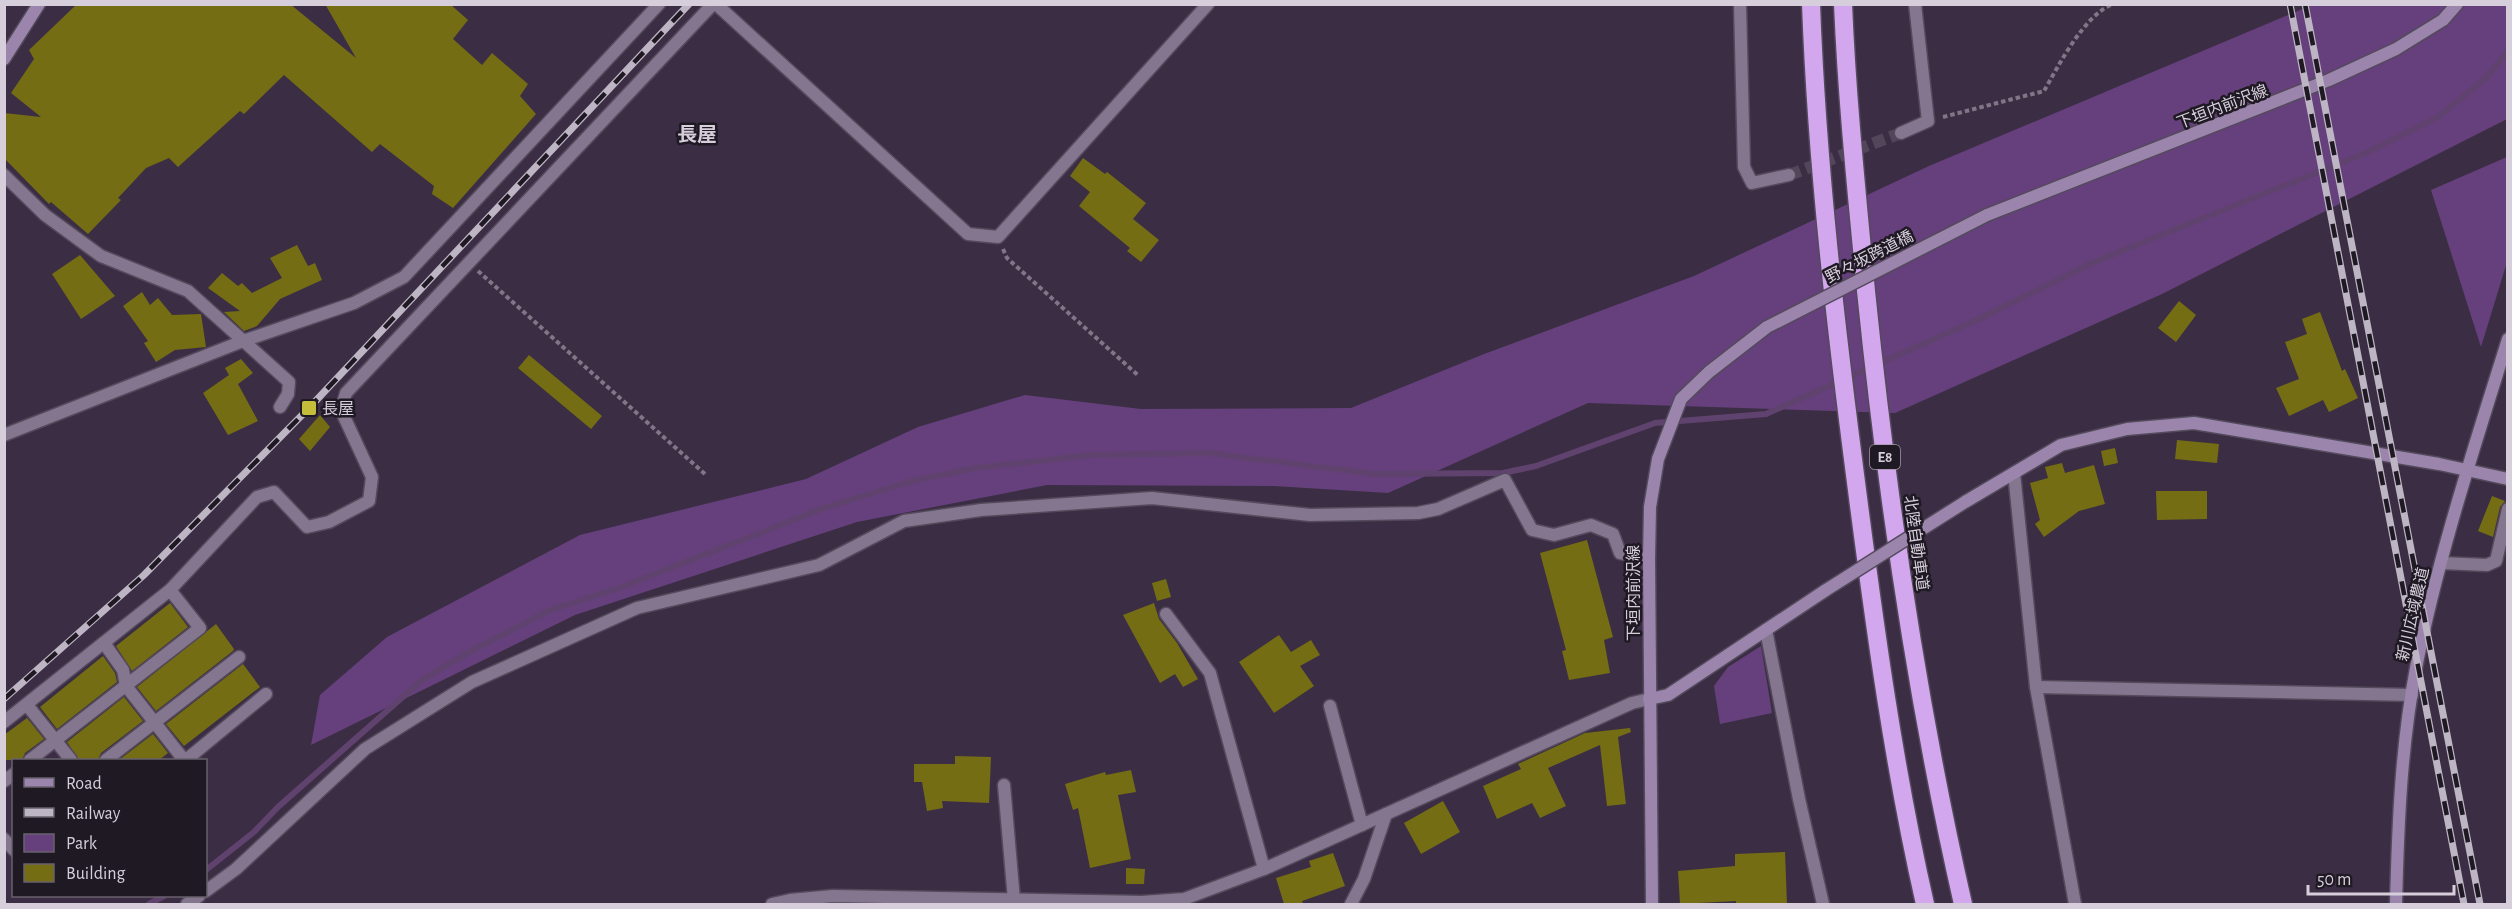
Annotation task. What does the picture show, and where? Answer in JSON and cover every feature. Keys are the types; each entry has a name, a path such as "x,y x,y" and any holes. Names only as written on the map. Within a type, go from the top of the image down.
{"highway":[{"name":"E8","path":"1811,4 1827,233 1846,407 1892,733 1925,904"},
{"name":"北陸自動車道","path":"1843,4 1859,216 1888,481 1927,731 1963,904"}],"street":[{"path":"4,59 39,4"},
{"path":"4,435 243,341 354,303 404,277 659,4"},
{"path":"4,722 170,590 257,497 273,492 307,527 329,522 369,501 372,477 341,410 346,393 715,4 968,234 998,237 1208,4"},
{"path":"1740,4 1744,167 1752,183 1789,175"},
{"path":"1901,134 1928,121 1915,4"},
{"name":"下垣内前沢線","path":"1987,215 2329,80 2396,49 2443,20 2457,4"},
{"path":"4,176 45,215 101,256 188,291 289,382 288,394 280,407"},
{"name":"野々坂跨道橋","path":"1767,327 1987,215"},
{"name":"下垣内前沢線","path":"1652,904 1649,559 1650,507 1658,459 1681,399 1708,372 1767,327"},
{"name":"新川広域農道","path":"2396,904 2398,804 2416,669 2441,563 2508,339"},
{"path":"772,904 818,901 1142,902 1184,899 1264,869 1632,703 1668,695 1826,590 1965,502 2061,445 2127,429 2194,423 2508,479"},
{"path":"2014,473 2036,687 2075,904"},
{"path":"207,890 236,869 365,749 472,682 637,608 819,565 904,521 981,510 1152,498 1310,515 1418,513 1438,509 1505,480 1532,530 1554,535 1591,525 1613,534 1620,553 1649,559"},
{"path":"2441,563 2487,565 2496,561 2508,509"},
{"path":"31,759 200,628 170,590"},
{"path":"1166,614 1210,673 1264,869"},
{"path":"1766,630 1799,799 1823,904"},
{"path":"104,643 123,670 126,686 184,759"},
{"path":"107,759 239,657"},
{"path":"2036,687 2412,695"},
{"path":"186,759 266,694"},
{"path":"27,705 70,759"},
{"path":"1330,706 1362,825"},
{"path":"1004,785 1014,900"},
{"path":"1351,904 1364,879 1386,814"}],"path":[{"path":"1928,121 2044,91 2072,44 2103,8 2113,4"},
{"path":"998,237 1006,258 1139,376"},
{"path":"468,263 706,475"}],"green space":[{"path":"2312,5 2507,5 2507,119 2162,294 1895,413 1588,403 1388,493 1274,486 1047,485 857,522 575,615 311,745 320,695 387,637 580,535 806,479 918,427 1025,395 1141,409 1351,408 1484,354 1694,276 1929,166"},
{"path":"2507,157 2507,262 2481,347 2431,190"},
{"path":"1761,646 1772,713 1720,724 1714,686 1728,667"}],"building":[{"path":"77,4 290,4 356,58 325,4 450,4 468,20 453,39 482,65 492,53 528,84 520,96 536,114 453,208 432,194 434,186 380,144 372,152 284,75 244,114 240,111 178,167 169,158 146,168 118,198 121,200 88,234 51,202 49,204 4,158 4,113 41,117 11,93 34,59 29,50"},
{"path":"1083,158 1105,174 1107,172 1146,203 1133,219 1159,240 1141,262 1127,251 1130,248 1079,206 1090,192 1070,176"},
{"path":"297,245 308,266 315,263 322,280 280,299 257,326 244,331 224,312 240,311 208,288 222,273 238,286 242,283 252,293 282,278 270,258"},
{"path":"80,255 115,296 81,319 52,274"},
{"path":"142,292 150,305 158,298 172,315 201,314 206,347 175,350 156,362 144,343 148,341 123,306"},
{"path":"2179,301 2196,315 2176,342 2158,328"},
{"path":"2320,312 2342,371 2345,369 2358,398 2329,412 2323,400 2289,416 2276,388 2299,379 2285,342 2307,334 2302,319"},
{"path":"529,355 602,416 591,429 518,368"},
{"path":"241,359 253,373 238,384 258,421 228,435 203,393 229,375 225,368"},
{"path":"320,415 330,427 310,451 299,439"},
{"path":"2177,440 2219,444 2217,463 2175,459"},
{"path":"2115,448 2118,463 2104,466 2101,451"},
{"path":"2062,463 2065,473 2094,465 2105,504 2079,511 2044,537 2035,524 2040,520 2030,483 2048,478 2045,467"},
{"path":"2156,491 2207,491 2207,519 2157,520"},
{"path":"2492,496 2505,501 2500,507 2493,537 2478,531"},
{"path":"1587,540 1613,637 1604,640 1610,673 1569,680 1562,651 1566,650 1540,553"},
{"path":"1166,579 1171,597 1157,601 1152,583"},
{"path":"170,603 188,627 132,671 116,646"},
{"path":"1154,603 1159,619 1177,643 1198,679 1183,687 1175,674 1160,683 1123,615"},
{"path":"216,624 234,649 233,651 156,711 137,687"},
{"path":"1279,635 1291,652 1311,640 1320,655 1300,666 1314,686 1274,713 1239,662"},
{"path":"103,656 115,673 117,682 57,729 40,707"},
{"path":"243,664 260,687 184,746 166,724"},
{"path":"124,697 143,721 101,753 98,759 78,759 67,742"},
{"path":"27,718 44,739 25,753 22,759 4,760 4,735"},
{"path":"1630,728 1631,732 1618,737 1626,804 1607,806 1600,745 1548,768 1566,806 1540,818 1532,803 1497,819 1483,786 1521,769 1518,764 1585,733"},
{"path":"153,734 168,753 160,759 120,759"},
{"path":"955,756 991,757 989,803 942,801 943,808 927,811 922,782 914,782 914,764 955,764"},
{"path":"1131,770 1136,792 1118,795 1131,859 1090,868 1078,808 1073,810 1065,784 1105,772 1106,775"},
{"path":"1443,801 1460,832 1421,854 1404,823"},
{"path":"1785,852 1787,904 1736,904 1736,901 1680,904 1678,871 1735,866 1735,854"},
{"path":"1333,853 1345,886 1302,901 1303,904 1284,904 1276,878 1311,867 1309,861"},
{"path":"1126,868 1145,869 1144,884 1126,884"}],"waterway":[{"path":"207,869 254,832 278,807 422,680 462,656 548,611 619,588 824,508 912,481 975,468 1091,455 1209,453 1375,474 1503,473 1536,466 1655,423 1766,414 1979,319 2094,262 2368,152 2438,117 2486,78 2508,51"},
{"path":"149,904 162,897"}],"tunnel":[{"path":"1789,175 1901,133"}],"railway":[{"path":"4,699 144,575 309,408 689,4"},
{"path":"2290,4 2464,904"},
{"path":"2305,4 2480,904"}],"place":[{"name":"長屋","path":"309,408"}],"district":[{"name":"長屋","path":"697,134"}]}
